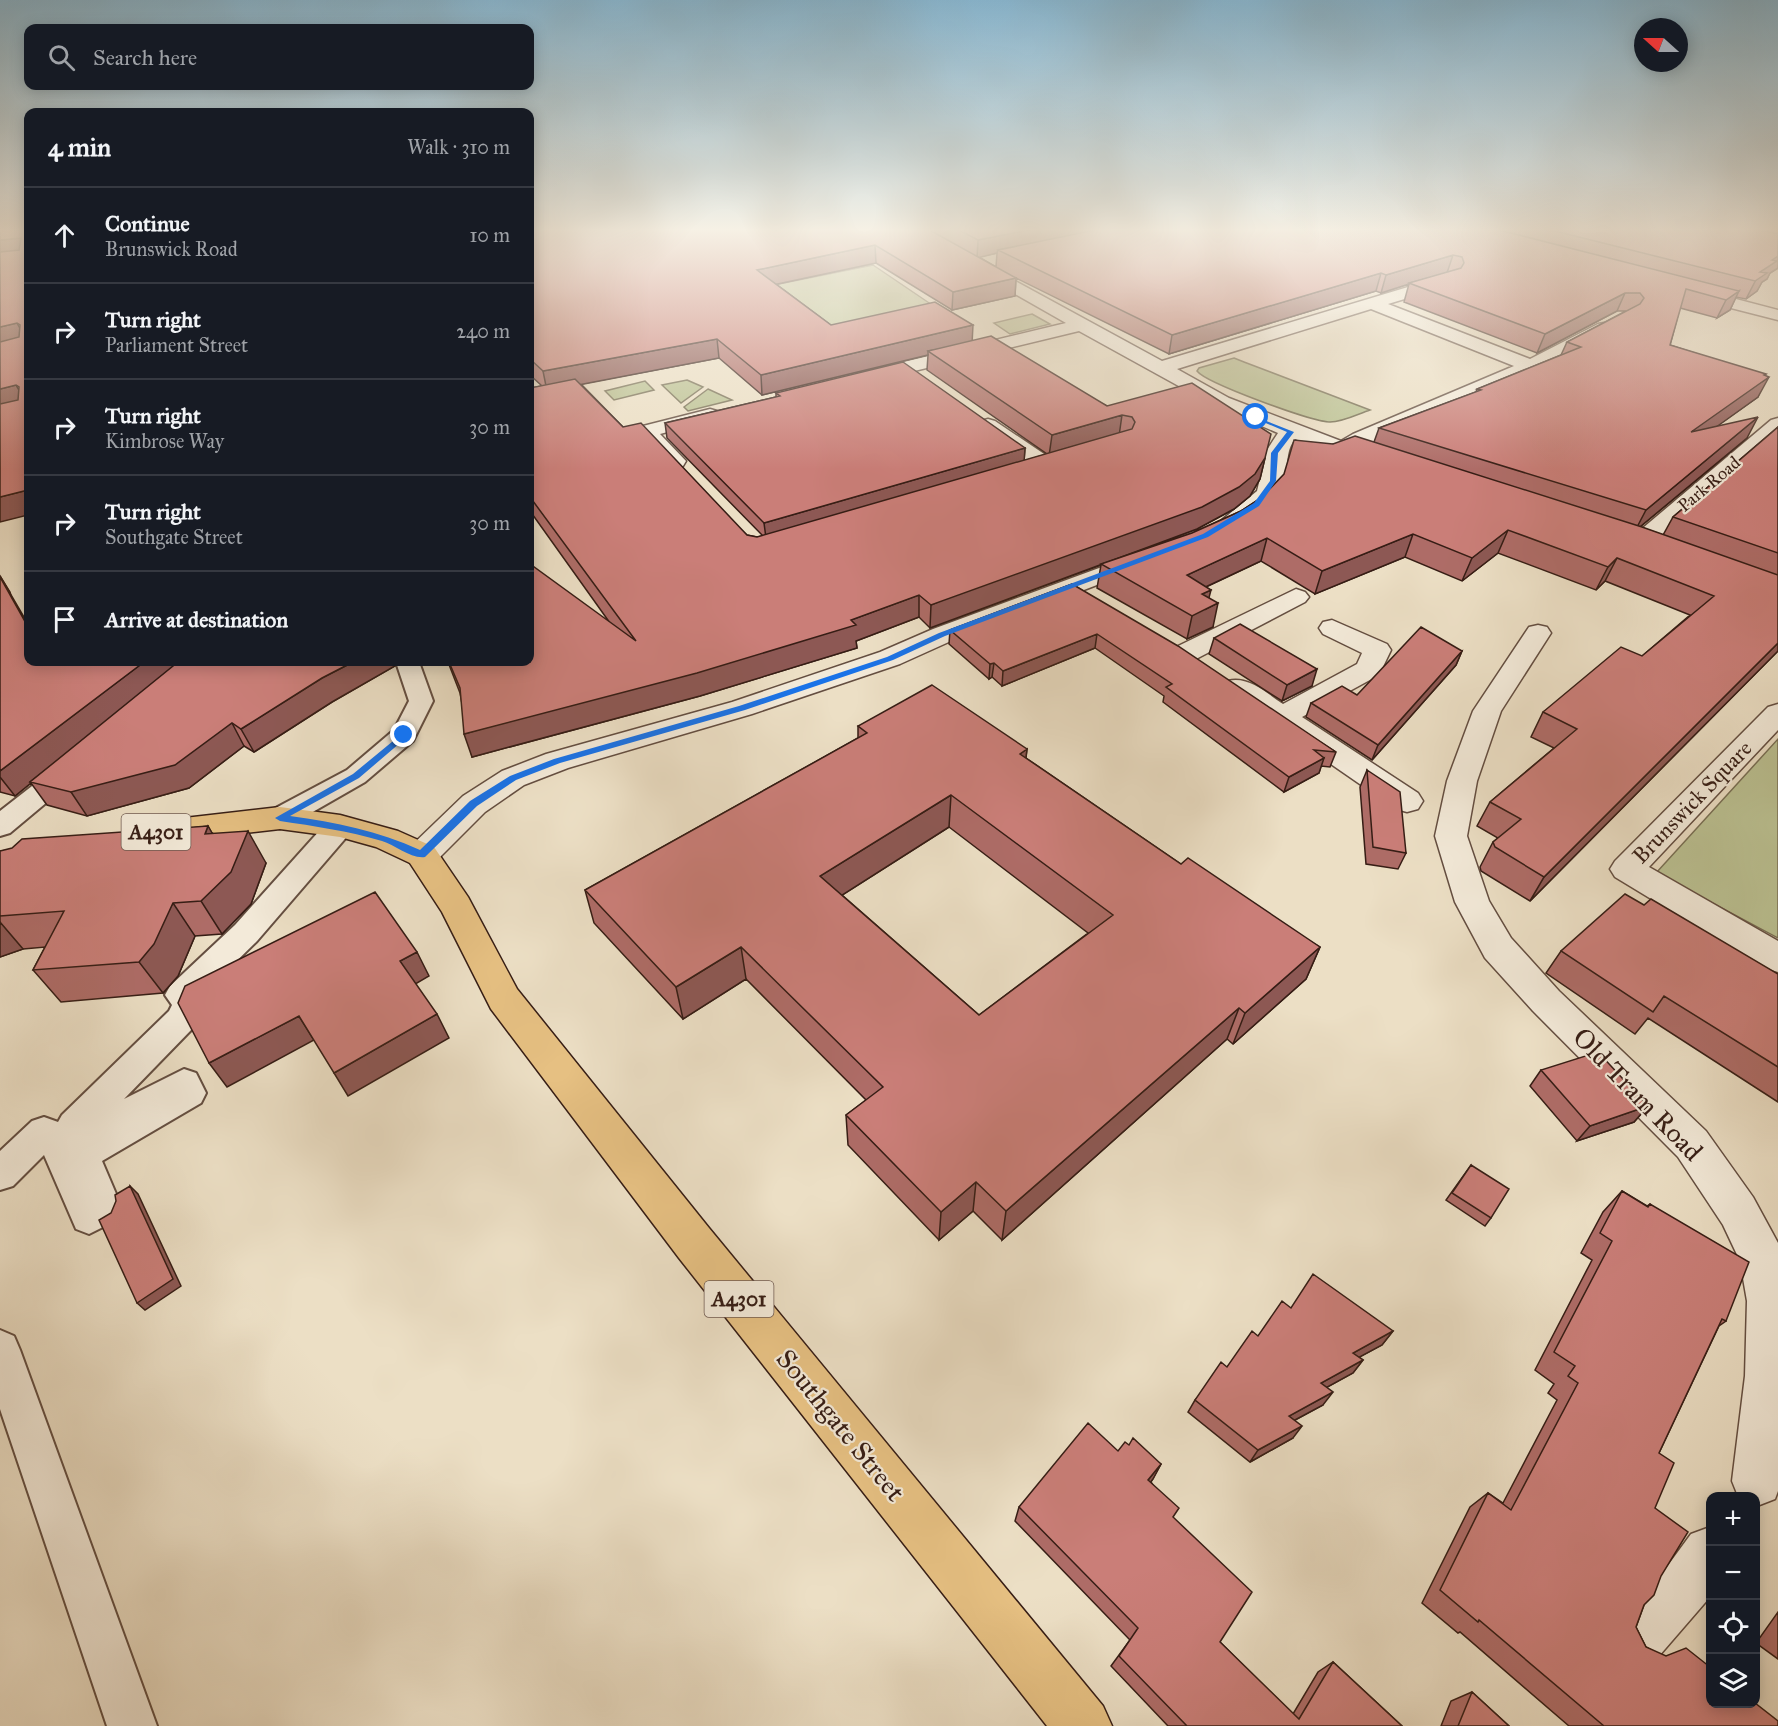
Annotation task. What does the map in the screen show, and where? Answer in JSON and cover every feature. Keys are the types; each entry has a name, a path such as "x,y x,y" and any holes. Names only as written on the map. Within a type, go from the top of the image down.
{"main road":[{"name":"A4301","path":"111,838 280,818 340,826 387,839 422,855"},
{"name":"Southgate Street","path":"422,855 456,906 504,999 694,1243 1083,1726"}],"street":[{"path":"1051,309 1222,402 1291,432 1388,464"},
{"path":"1160,368 1358,309"},
{"path":"1385,309 1531,366"},
{"path":"1753,309 1778,315"},
{"path":"1343,449 1360,438 1531,366 1624,317"},
{"path":"847,382 1080,325"},
{"path":"906,367 924,380"},
{"path":"1222,402 1275,453"},
{"path":"694,481 646,431 733,410"},
{"path":"969,412 1045,465"},
{"name":"Park Road","path":"1639,543 1778,424"},
{"path":"1216,530 1245,513 1264,497 1273,481 1275,453 1291,432"},
{"path":"1616,536 1661,551"},
{"path":"422,855 474,804 513,778 557,761 742,708 838,676 1158,554"},
{"path":"1072,586 1101,603"},
{"path":"1296,597 1177,647 1407,801"},
{"path":"1282,716 1369,669 1377,650 1332,628"},
{"name":"Old Tram Road","path":"1538,633 1487,711 1462,781 1451,836 1472,902 1498,948 1546,1001 1692,1144 1738,1211 1762,1258 1770,1301 1769,1365 1761,1480"},
{"path":"280,818 356,776 404,735 421,701 409,666"},
{"name":"Brunswick Square","path":"1778,713 1627,869 1778,958"},
{"path":"4,844 83,759"},
{"path":"0,1174 44,1132 55,1138 89,1217 104,1208 81,1154 189,1093 184,1083 81,1140 74,1126 182,1019 186,991 246,933 340,826"},
{"path":"0,1350 132,1726"},
{"path":"1640,1637 1680,1594 1706,1558"}],"green space":[{"path":"793,309 937,309 941,311 825,333"},
{"path":"1032,314 1050,324 1010,334 994,323"},
{"path":"1234,358 1370,410 1340,421 1319,420 1238,392 1197,371 1199,368"},
{"path":"687,380 703,387 681,403 662,385"},
{"path":"645,381 654,390 614,400 605,391"},
{"path":"708,389 732,400 688,411 684,407"},
{"path":"1778,739 1778,938 1656,873"}],"building":[{"path":"0,309 24,309 24,491 0,497 0,404 18,400 19,387 16,385 0,389 0,342 19,337 20,325 17,323 0,327"},
{"path":"534,309 809,309 831,325 905,309 946,309 973,325 761,375 717,339 543,371 534,363"},
{"path":"1118,309 1261,309 1172,335"},
{"path":"1477,309 1595,309 1545,334"},
{"path":"1631,309 1680,309 1670,345 1766,374 1764,375 1769,377 1691,432 1758,417 1646,510 1379,428 1481,390 1477,389 1581,347 1567,342"},
{"path":"991,336 1107,406 1192,383 1271,434 1265,458 1255,474 1239,487 1202,507 931,605 919,595 851,620 856,625 697,673 464,734 460,688 451,666 534,666 534,567 636,641 534,502 534,387 575,379 623,427 641,423 747,535 757,537 1132,429 1135,422 1132,417 1122,415 1052,435 928,351"},
{"path":"903,362 1025,448 764,523 665,423 780,396 776,393"},
{"path":"1778,427 1778,553 1673,517"},
{"path":"1355,436 1642,527 1778,575 1778,643 1544,877 1495,847 1493,842 1521,819 1490,802 1577,729 1543,712 1621,647 1642,656 1714,596 1617,558 1608,567 1508,530 1472,558 1413,534 1322,571 1267,538 1187,575 1211,590 1202,594 1218,603 1192,616 1101,564 1192,533 1241,511 1261,498 1284,474 1294,440 1333,444"},
{"path":"0,577 24,620 24,666 139,666 0,771"},
{"path":"1072,584 1178,646 1336,752 1314,750 1324,758 1289,777 1166,687 1172,684 1097,634 1003,671 994,663 990,664 950,630"},
{"path":"1240,624 1317,669 1287,685 1214,638"},
{"path":"1421,627 1462,651 1378,745 1311,703 1342,686 1357,695"},
{"path":"173,666 345,666 241,729 232,723 175,765 71,792 30,782"},
{"path":"932,685 1027,749 1020,754 1181,864 1188,858 1320,947 1245,1013 1239,1008 1006,1211 976,1182 941,1212 846,1115 883,1087 741,947 676,987 585,890 867,733 858,726","holes":["951,795 1113,915 979,1015 820,876"]},
{"path":"1367,770 1400,792 1406,853 1373,847"},
{"path":"208,826 205,834 248,831 231,872 201,901 173,903 154,944 139,962 33,970 64,911 0,916 0,851 12,848 22,839"},
{"path":"375,892 417,952 400,961 437,1014 334,1073 299,1016 209,1063 178,1003 185,986"},
{"path":"1625,894 1644,905 1651,899 1778,974 1778,1067 1664,996 1653,1012 1561,951"},
{"path":"1598,1052 1648,1106 1590,1126 1541,1070"},
{"path":"1471,1165 1509,1189 1491,1218 1452,1193"},
{"path":"130,1186 173,1279 137,1303 99,1220 111,1213 116,1201 115,1195"},
{"path":"1622,1191 1648,1207 1650,1204 1749,1262 1726,1321 1722,1319 1659,1453 1674,1463 1655,1508 1688,1532 1661,1576 1654,1595 1644,1605 1636,1627 1646,1647 1666,1656 1686,1648 1706,1664 1706,1708 1760,1707 1778,1721 1778,1726 1604,1726 1479,1620 1478,1622 1440,1590 1488,1493 1511,1510 1578,1383 1568,1376 1575,1366 1554,1352 1612,1241 1600,1233"},
{"path":"1313,1274 1393,1331 1353,1353 1363,1360 1321,1383 1333,1392 1289,1416 1302,1426 1258,1450 1195,1400 1221,1362 1227,1367 1252,1331 1258,1336 1282,1301 1291,1308"},
{"path":"1088,1423 1118,1451 1125,1442 1129,1445 1133,1438 1161,1464 1148,1480 1179,1508 1173,1517 1252,1592 1220,1642 1299,1719 1333,1662 1402,1726 1187,1726 1119,1656 1138,1628 1019,1507"},
{"path":"1472,1692 1509,1726 1458,1726"}],"route":[{"path":"404,735 356,776 280,818 340,826 387,839 422,855 474,804 513,778 557,761 742,708 828,680 1206,536 1256,505 1269,490 1273,481 1275,453 1291,432 1256,417"}]}
